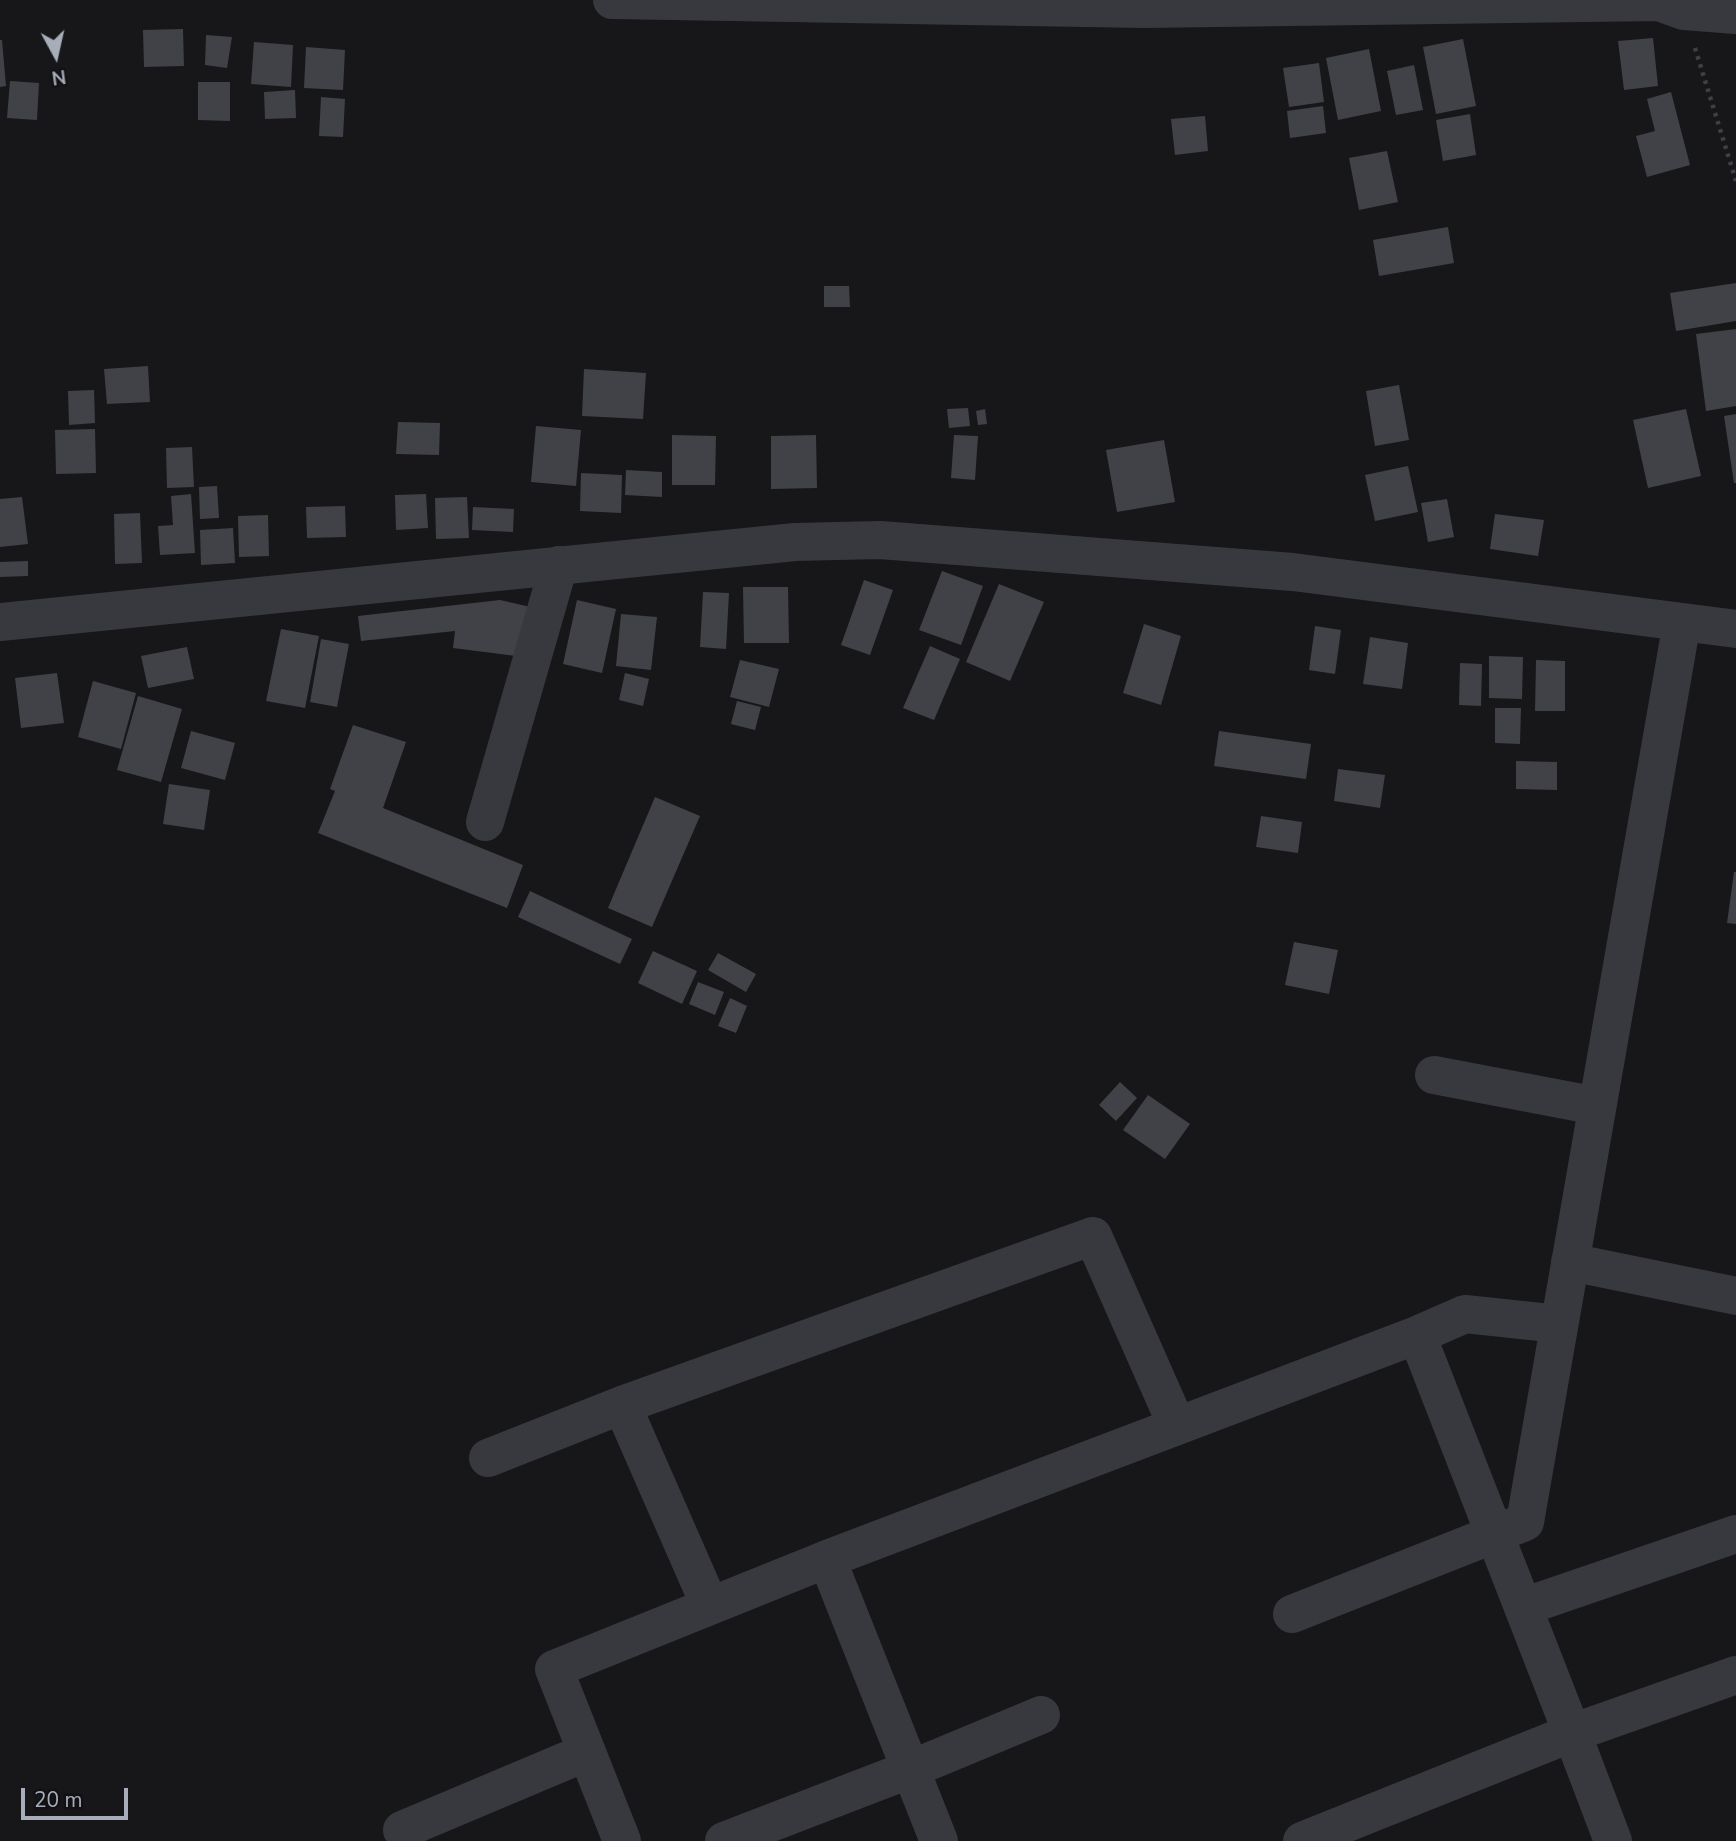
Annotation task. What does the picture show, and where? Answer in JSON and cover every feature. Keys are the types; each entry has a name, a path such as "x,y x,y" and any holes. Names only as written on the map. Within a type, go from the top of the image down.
{"street":[{"path":"612,0 1144,4 1659,2 1684,11 1736,15"},
{"path":"0,622 795,542 880,540 1293,572 1736,629"},
{"path":"485,822 559,565"},
{"path":"1292,1614 1525,1522 1682,622"},
{"path":"1434,1075 1597,1106"},
{"path":"488,1458 622,1405 1093,1236 1177,1426"},
{"path":"1570,1262 1736,1296"},
{"path":"622,1841 554,1669 827,1559 1417,1335 1465,1314 1559,1324"},
{"path":"1417,1335 1613,1841"},
{"path":"622,1405 710,1606"},
{"path":"1523,1607 1736,1534"},
{"path":"827,1559 939,1841"},
{"path":"1302,1841 1572,1734 1736,1675"},
{"path":"724,1841 911,1769 1041,1715"},
{"path":"402,1830 587,1752"}],"path":[{"path":"1684,11 1736,181"}],"building":[{"path":"183,29 184,66 144,67 143,30"},
{"path":"206,35 232,37 227,68 205,65"},
{"path":"1653,38 1658,86 1624,90 1618,41"},
{"path":"1463,39 1476,106 1436,114 1423,47"},
{"path":"0,40 6,86 0,87"},
{"path":"254,42 293,45 291,87 251,84"},
{"path":"306,47 345,50 343,90 304,88"},
{"path":"1369,49 1381,111 1338,120 1326,58"},
{"path":"1319,63 1324,102 1289,107 1283,68"},
{"path":"1414,65 1423,110 1396,115 1387,71"},
{"path":"10,81 39,83 37,120 7,118"},
{"path":"198,82 230,82 230,121 198,120"},
{"path":"295,90 296,118 265,119 264,92"},
{"path":"1671,92 1690,165 1647,177 1636,136 1655,131 1647,99"},
{"path":"321,97 345,99 343,137 319,136"},
{"path":"1323,106 1326,133 1290,138 1287,111"},
{"path":"1470,114 1476,155 1443,161 1436,120"},
{"path":"1205,116 1208,151 1175,155 1171,119"},
{"path":"1387,151 1398,202 1359,210 1349,158"},
{"path":"1448,227 1454,263 1379,276 1373,240"},
{"path":"1736,283 1736,321 1676,331 1670,293"},
{"path":"824,286 849,286 850,307 824,307"},
{"path":"1736,329 1736,406 1706,411 1696,334"},
{"path":"148,366 150,402 107,404 104,369"},
{"path":"584,369 646,373 643,419 582,416"},
{"path":"1399,385 1409,440 1375,446 1366,391"},
{"path":"94,390 95,423 69,425 68,391"},
{"path":"968,408 970,426 949,428 947,409"},
{"path":"985,409 987,424 978,425 976,411"},
{"path":"1686,409 1701,476 1648,488 1633,420"},
{"path":"1736,414 1736,483 1734,483 1724,416"},
{"path":"398,422 440,423 439,455 396,454"},
{"path":"536,426 581,430 576,486 531,482"},
{"path":"95,429 96,473 56,474 55,430"},
{"path":"672,435 716,436 715,485 672,485"},
{"path":"816,435 817,488 771,489 771,436"},
{"path":"954,435 978,436 975,480 951,478"},
{"path":"1164,440 1175,502 1117,512 1106,450"},
{"path":"192,447 194,487 167,488 166,448"},
{"path":"1408,466 1418,512 1375,521 1365,475"},
{"path":"626,470 662,472 662,497 625,495"},
{"path":"581,473 622,475 621,513 580,511"},
{"path":"217,486 219,518 200,519 199,487"},
{"path":"191,494 195,553 160,555 158,526 173,525 171,496"},
{"path":"426,494 428,528 396,530 395,495"},
{"path":"22,497 28,544 0,547 0,499"},
{"path":"467,497 469,538 436,539 435,498"},
{"path":"1447,499 1454,537 1428,542 1421,503"},
{"path":"345,506 346,537 307,538 306,507"},
{"path":"473,507 514,509 513,532 472,530"},
{"path":"140,513 142,563 115,564 114,514"},
{"path":"1495,514 1544,520 1538,556 1490,549"},
{"path":"268,515 269,556 239,557 238,516"},
{"path":"233,528 235,563 201,565 200,530"},
{"path":"28,561 28,576 0,577 0,562"},
{"path":"942,571 983,586 961,645 919,630"},
{"path":"864,580 893,590 870,655 841,645"},
{"path":"999,584 1044,602 1010,681 966,662"},
{"path":"743,587 788,587 789,643 744,643"},
{"path":"703,592 729,593 726,649 700,647"},
{"path":"500,600 535,608 524,657 453,648 455,631 361,641 358,616"},
{"path":"577,600 616,609 602,673 563,664"},
{"path":"621,614 657,617 651,670 616,666"},
{"path":"1144,624 1181,636 1161,705 1123,693"},
{"path":"1315,626 1341,630 1335,674 1309,670"},
{"path":"281,629 319,636 305,708 266,701"},
{"path":"1370,637 1408,643 1402,689 1363,684"},
{"path":"321,639 349,644 337,707 310,702"},
{"path":"930,646 960,659 934,720 903,708"},
{"path":"187,647 194,679 148,688 141,656"},
{"path":"1489,656 1523,657 1522,699 1489,698"},
{"path":"740,660 779,669 769,707 730,697"},
{"path":"1536,660 1565,661 1565,711 1535,711"},
{"path":"1460,663 1482,664 1481,706 1459,705"},
{"path":"57,673 64,723 21,728 15,678"},
{"path":"625,673 649,679 643,706 619,700"},
{"path":"93,681 136,693 121,749 78,737"},
{"path":"138,696 182,709 161,782 117,770"},
{"path":"737,701 761,707 755,730 731,724"},
{"path":"1495,708 1521,708 1520,744 1495,743"},
{"path":"353,725 406,742 383,808 523,865 507,908 318,833 335,791 330,789"},
{"path":"191,731 235,743 225,780 181,768"},
{"path":"1219,731 1311,744 1306,779 1214,766"},
{"path":"1516,761 1557,762 1557,790 1516,789"},
{"path":"1338,769 1385,775 1380,808 1334,801"},
{"path":"169,784 210,790 204,830 163,824"},
{"path":"655,797 700,816 652,927 608,908"},
{"path":"1261,816 1302,822 1298,853 1256,847"},
{"path":"1736,872 1736,924 1727,923"},
{"path":"530,891 632,939 620,964 518,917"},
{"path":"1294,942 1338,950 1329,994 1285,985"},
{"path":"653,951 697,971 682,1004 638,983"},
{"path":"718,953 756,974 746,992 708,970"},
{"path":"698,982 724,992 715,1015 689,1004"},
{"path":"730,998 747,1006 736,1033 718,1026"},
{"path":"1120,1082 1137,1098 1116,1121 1099,1105"},
{"path":"1148,1095 1190,1124 1165,1159 1123,1130"}]}
